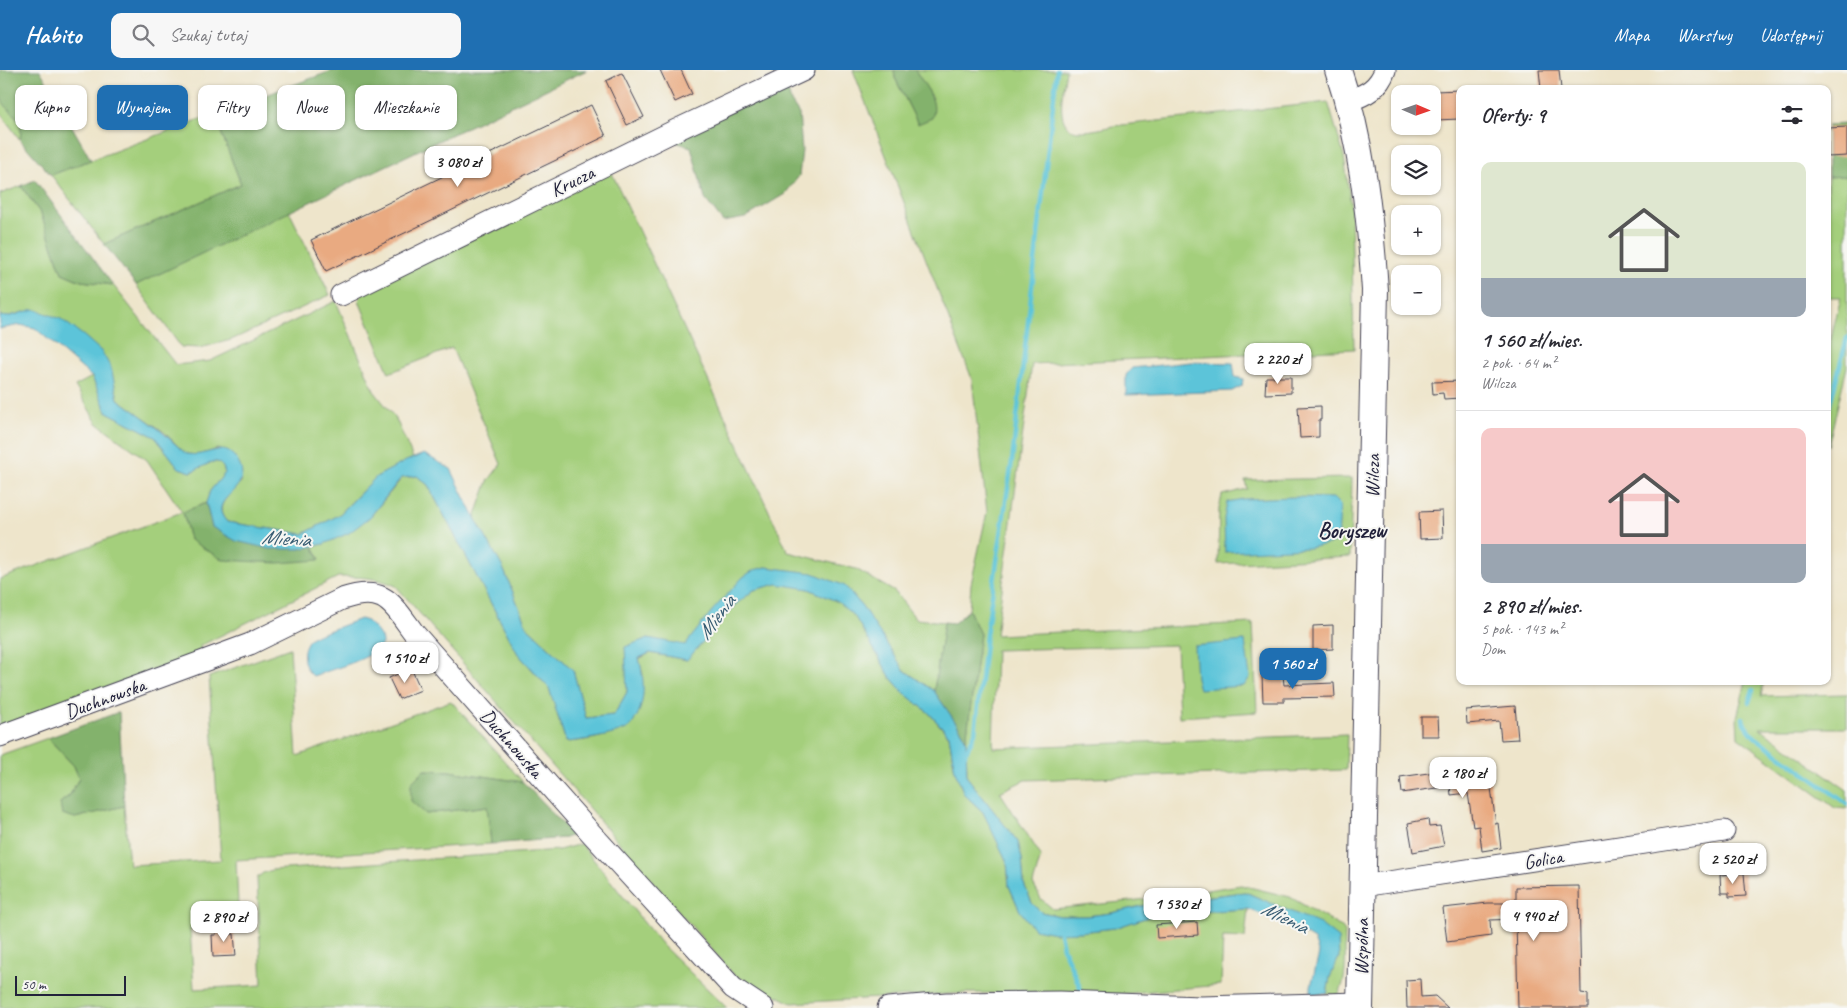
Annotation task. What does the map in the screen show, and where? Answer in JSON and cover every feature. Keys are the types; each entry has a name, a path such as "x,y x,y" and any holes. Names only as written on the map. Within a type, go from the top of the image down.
{"main road":[{"name":"Wilcza","path":"1338,70 1348,101 1364,173 1376,290 1362,886"},
{"name":"Wspólna","path":"1352,1005 1362,886"}],"street":[{"name":"Krucza","path":"341,295 672,132 804,70"},
{"path":"1348,101 1371,91 1382,79 1385,70"},
{"name":"Duchnowska","path":"0,736 250,644 342,599 358,594 368,593 377,595 385,598 394,606 414,633 591,833 733,988 763,1008"},
{"name":"Golica","path":"1362,886 1724,832"},
{"path":"888,1008 947,1003 1084,1002 1200,1007 1308,1004 1352,1005"}],"green space":[{"path":"0,70 40,70 48,85 15,85 15,116 2,101 0,94"},
{"path":"334,70 587,70 136,285 104,244 241,184 220,130 267,130 267,95 277,91 277,130 345,130 345,85 293,85"},
{"path":"853,70 894,70 895,78 918,124 933,98 915,70 1066,70 1062,98 1063,117 1066,125 1072,130 1082,131 1328,102 1344,156 1351,207 1354,349 1032,364 996,635 1253,623 1257,712 1179,717 1176,645 996,650 993,748 1347,734 1346,770 1025,780 1000,792 1041,856 1033,884 1041,899 1053,909 1131,901 1241,885 1290,897 1341,927 1345,932 1345,972 1338,995 1327,994 1330,977 1339,957 1303,917 1245,892 1155,903 1111,913 1087,916 1060,916 1041,912 1032,903 1024,884 1022,859 1018,842 967,777 966,742 980,634 969,610 971,584 987,512 972,379"},
{"path":"894,70 915,70 932,99 934,111 932,118 918,124 895,78"},
{"path":"786,83 791,102 799,114 802,150 799,176 785,194 745,218 723,222 705,199 691,147 672,141"},
{"path":"0,95 15,116 15,130 21,130 20,140 0,112"},
{"path":"198,120 198,130 220,130 241,184 104,244 51,175 171,130 188,130 188,124"},
{"path":"1847,124 1847,176 1831,177 1831,125"},
{"path":"21,130 74,130 91,160 51,175 20,140"},
{"path":"610,169 788,552 856,569 895,592 916,619 944,622 934,691 904,670 862,606 845,586 766,567 712,611 685,646 648,638 627,679 627,692 614,715 586,718 573,670 527,627 503,568 475,518 488,481 501,464 452,348 389,373 359,301 362,289"},
{"path":"1847,176 1847,367 1831,434 1831,339 1841,297 1831,297 1831,177"},
{"path":"35,180 113,285 81,281 62,273 41,214 21,186"},
{"path":"21,186 41,214 62,273 81,281 113,285 176,365 210,361 336,301 374,391 396,419 413,458 376,477 339,515 303,534 227,522 221,511 222,505 228,495 242,481 236,459 228,451 217,449 201,455 186,454 164,432 118,399 111,368 20,313 7,317 0,316 0,194"},
{"path":"289,211 330,295 231,340 200,348 181,347 136,285"},
{"path":"92,377 107,412 155,437 179,468 191,472 212,462 218,462 223,467 225,473 210,491 206,503 183,512 190,540 320,559 313,546 324,544 370,517 402,478 417,476 428,485 518,654 549,688 566,742 600,737 631,726 643,675 639,659 650,653 687,660 735,605 754,590 777,583 809,589 839,602 855,617 891,678 905,694 928,712 949,736 955,771 964,794 983,812 995,835 1007,862 1009,886 1020,911 1080,932 1115,928 1157,914 1248,909 1245,938 1223,937 1221,985 1119,994 966,993 792,1003 734,975 396,586 374,579 338,577 200,646 202,653 0,726 0,579 182,512 147,460 97,423 75,386"},
{"path":"1352,478 1350,557 1218,564 1219,509 1222,495 1247,489 1245,480"},
{"path":"206,503 212,527 300,549 313,546 320,560 278,563 223,560 190,540 183,512"},
{"path":"969,610 980,634 966,742 963,733 934,691 944,622 954,623"},
{"path":"290,648 297,756 451,701 523,782 449,771 424,770 426,814 488,806 491,844 236,860 239,926 190,929 194,989 262,985 257,878 263,873 272,870 559,850 581,844 662,945 727,1008 0,1008 0,755 48,738 74,766 79,778 70,795 60,803 75,818 124,806 129,865 221,860 209,677"},
{"path":"1745,685 1763,685 1761,696 1847,694 1847,728 1760,728 1847,790 1847,809 1835,808 1738,737 1737,717"},
{"path":"119,712 124,806 75,818 62,814 60,803 70,795 79,778 74,766 48,738"},
{"path":"424,770 449,771 523,782 573,835 565,838 491,844 487,806 426,814 411,801 411,783"}],"water":[{"name":"Mienia","path":"34,309 61,319 102,352 111,368 118,399 154,425 184,452 195,455 220,450 232,454 242,471 241,480 237,487 221,506 221,513 227,522 303,534 339,515 376,477 406,461 424,454 451,469 475,518 503,568 527,627 573,670 586,718 614,715 627,692 625,647 648,638 685,645 712,611 743,577 754,570 766,567 813,573 845,586 862,606 904,670 934,691 963,733 966,742 967,777 1018,842 1022,859 1024,884 1032,903 1041,912 1060,916 1087,916 1111,913 1155,903 1245,892 1320,924 1338,938 1339,957 1330,977 1327,994 1311,994 1311,986 1319,954 1314,940 1291,926 1248,909 1157,914 1115,928 1080,932 1055,933 1034,929 1020,911 1009,886 1007,862 983,812 964,794 955,771 949,735 928,712 905,694 891,678 855,617 838,602 809,589 777,584 754,590 735,605 687,660 650,653 639,658 643,680 643,695 640,709 631,726 610,735 566,742 549,688 518,654 428,485 417,476 401,478 370,517 349,533 324,544 300,549 270,549 236,541 212,527 206,503 210,491 225,473 223,467 218,462 212,462 191,472 179,468 155,437 107,412 92,377 35,328 20,325 0,329 0,316 7,317"},
{"path":"1191,362 1233,363 1235,377 1243,379 1242,386 1232,391 1126,395 1126,375 1132,368"},
{"path":"1333,498 1340,505 1338,542 1309,548 1225,552 1224,519 1227,502 1243,499"},
{"path":"360,619 367,621 379,634 382,643 379,648 363,658 313,676 304,662 304,651 308,641 312,637"},
{"path":"1245,641 1250,677 1244,686 1199,689 1196,679 1194,646"}],"building":[{"path":"660,70 681,70 692,94 675,102"},
{"path":"1539,70 1559,70 1561,85 1541,85"},
{"path":"622,73 644,117 627,125 606,81"},
{"path":"1456,90 1456,119 1441,120 1441,91"},
{"path":"591,105 606,136 326,271 311,240"},
{"path":"1847,127 1847,156 1831,157 1831,128"},
{"path":"1266,377 1291,377 1291,393 1265,394"},
{"path":"1456,381 1456,398 1444,399 1443,393 1433,394 1432,382"},
{"path":"1321,406 1319,437 1300,438 1298,407"},
{"path":"1442,511 1443,538 1420,539 1419,512"},
{"path":"1333,625 1333,649 1313,650 1313,626"},
{"path":"411,668 421,690 399,699 389,678"},
{"path":"1262,675 1283,675 1284,685 1334,683 1335,697 1284,698 1284,702 1263,702"},
{"path":"1515,706 1518,739 1501,740 1499,721 1467,724 1466,710"},
{"path":"1421,717 1438,717 1439,736 1421,736"},
{"path":"1471,767 1473,783 1490,781 1501,848 1482,851 1479,826 1473,827 1468,793 1451,795 1450,786 1402,793 1400,777"},
{"path":"1428,819 1429,827 1440,826 1444,846 1413,852 1408,823"},
{"path":"1744,873 1746,896 1729,897 1729,893 1721,893 1720,875"},
{"path":"1579,886 1581,993 1588,994 1588,1008 1518,1008 1516,919 1490,920 1491,936 1447,942 1443,908 1488,903 1516,903 1516,887"},
{"path":"1197,922 1198,935 1157,938 1156,925"},
{"path":"229,927 230,934 234,934 236,956 213,957 212,935 216,935 216,928"},
{"path":"1420,979 1421,997 1435,996 1448,1008 1407,1008 1406,980"}],"waterway":[{"path":"964,756 975,733 986,635 1012,461 1057,70"},
{"path":"1831,399 1847,338"},
{"path":"1749,702 1753,690"},
{"path":"1743,718 1744,723 1755,737 1847,804"},
{"path":"1059,928 1063,948 1083,997"}],"district":[{"name":"Boryszew","path":"1352,530"}]}
